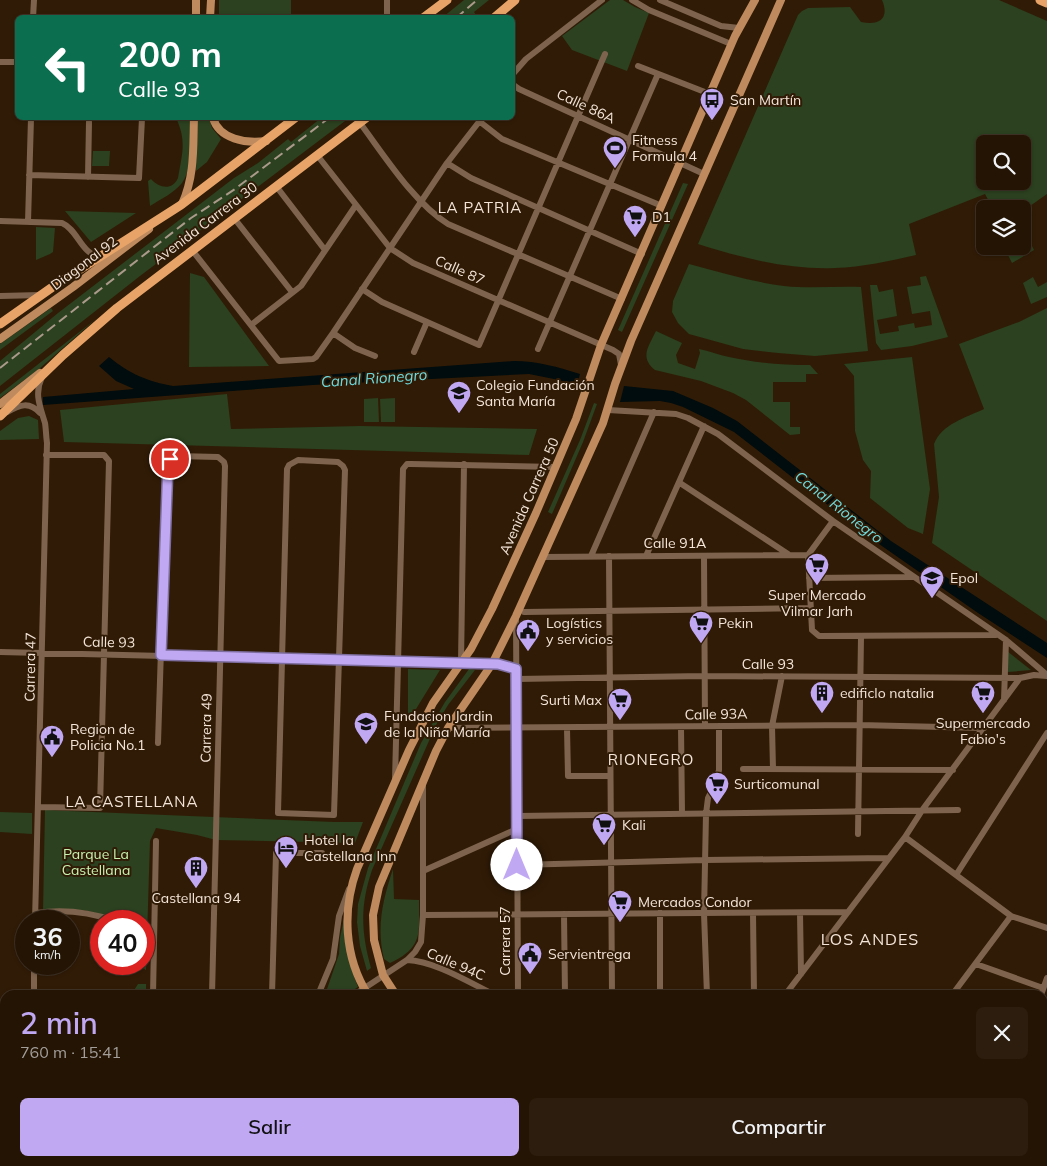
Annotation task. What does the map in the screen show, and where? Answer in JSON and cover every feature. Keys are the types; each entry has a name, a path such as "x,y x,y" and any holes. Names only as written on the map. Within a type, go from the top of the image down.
{"highway":[{"path":"428,15 447,0"},
{"path":"498,15 515,0"},
{"path":"1040,0 1047,3"},
{"name":"Avenida Carrera 30","path":"0,324 41,295 181,205 292,120"},
{"name":"Avenida Carrera 30","path":"1,416 63,355 117,308 363,120"}],"main road":[{"path":"196,0 196,15"},
{"path":"210,15 211,0"},
{"name":"Avenida Carrera 50","path":"352,881 395,781 427,714 471,649 492,609 580,410 601,345 642,254 731,44 755,0"},
{"path":"393,990 383,975 374,940 374,902 391,855 448,728 492,664 543,557 608,410 621,366 781,0"},
{"path":"181,205 188,192 192,175 194,120"},
{"path":"215,120 220,130 231,137 250,142 267,140"},
{"name":"Diagonal 92","path":"0,339 73,287 181,205"},
{"name":"Avenida Carrera 30","path":"0,404 63,355"},
{"path":"352,881 347,932 355,970 365,990"}],"street":[{"path":"33,15 34,0"},
{"path":"386,15 387,0"},
{"path":"515,72 526,59 602,0"},
{"path":"632,0 650,10 731,44"},
{"path":"660,0 721,26 739,28"},
{"path":"362,289 382,302 478,345 605,54"},
{"path":"0,62 15,62"},
{"path":"638,66 710,94"},
{"path":"538,350 658,74"},
{"name":"Calle 86A","path":"515,86 704,174"},
{"path":"28,222 31,120"},
{"path":"29,175 139,178 142,120"},
{"path":"363,120 420,202 438,218 518,255 622,299"},
{"path":"192,250 279,361 316,358 420,202 480,120"},
{"path":"482,120 502,139 662,206"},
{"path":"88,177 89,122"},
{"name":"Calle 87","path":"317,155 390,248 413,263 619,354 621,366"},
{"path":"447,163 471,178 642,254"},
{"path":"276,186 325,250"},
{"path":"251,325 301,286 356,205"},
{"path":"234,218 292,292"},
{"path":"0,221 56,222 66,225 86,250 99,257"},
{"path":"0,296 41,295"},
{"path":"414,352 427,322"},
{"path":"333,333 355,348 375,356"},
{"name":"Carrera 47","path":"36,910 46,455 45,425 41,414 38,389 44,374"},
{"path":"1,416 18,406 28,405 35,408 41,414"},
{"path":"608,410 676,414 718,434 833,521 1006,640 1047,675"},
{"path":"592,556 654,412"},
{"path":"646,556 704,426"},
{"path":"39,807 100,808 109,461 104,455 46,455"},
{"name":"Carrera 49","path":"161,655 168,463 170,459 177,456 218,457 224,462 212,990"},
{"path":"298,460 338,462 345,470 334,815 278,813 282,659 287,469 289,464 298,460"},
{"path":"395,781 402,473 405,466 411,464 464,464 556,467"},
{"path":"461,663 464,464"},
{"path":"680,483 789,555"},
{"path":"833,521 808,555 810,608 814,634 819,636 861,637 998,635"},
{"name":"Calle 91A","path":"543,557 808,555"},
{"path":"609,556 612,990"},
{"path":"704,556 705,726"},
{"path":"809,578 914,577"},
{"path":"524,612 810,608"},
{"name":"Carrera 57","path":"516,616 518,990"},
{"path":"858,834 861,637"},
{"path":"1004,701 1006,640"},
{"name":"Calle 93","path":"0,652 492,664 516,669"},
{"path":"158,743 161,655"},
{"name":"Calle 93","path":"516,679 704,676 1020,678 1047,675"},
{"path":"773,769 772,726 782,676"},
{"path":"789,990 905,837 1020,678"},
{"name":"Calle 93A","path":"448,728 681,728 705,726 984,728"},
{"path":"707,990 704,913 706,814 708,798 716,782 719,770 719,726"},
{"path":"567,728 568,776 610,776"},
{"path":"681,728 682,814"},
{"path":"956,875 1047,733"},
{"path":"743,770 953,770"},
{"path":"368,990 383,975 407,960 421,942 423,915 423,782"},
{"path":"517,816 958,810"},
{"path":"423,871 517,829"},
{"path":"905,837 1011,916 1047,928"},
{"path":"153,990 156,841"},
{"path":"272,990 276,853 322,853"},
{"path":"517,865 889,858"},
{"name":"Avenida Carrera 50","path":"320,990 333,959 339,916 352,881"},
{"path":"423,915 848,912"},
{"path":"753,913 754,990"},
{"path":"800,913 801,974"},
{"path":"564,914 565,990"},
{"path":"660,914 660,990"},
{"path":"956,990 1011,916"},
{"name":"Calle 94C","path":"407,960 418,961 436,967 485,990"},
{"path":"976,964 1037,990"},
{"path":"34,975 34,990"},
{"path":"1043,990 1047,978"}],"green space":[{"path":"219,0 291,0 291,15 219,15"},
{"path":"464,0 489,0 474,12 476,15 445,15"},
{"path":"610,0 623,0 649,13 627,71 572,50 562,36"},
{"path":"882,0 999,0 1047,21 1047,194 1031,205 1031,200 988,200 985,194 909,224 916,255 866,265 818,268 783,265 732,254 698,244 798,15 808,8 850,7 861,22 873,23 881,20 885,12"},
{"path":"177,120 191,120 191,151 186,176 179,187 150,206 148,181 151,179 165,187 172,185 178,178 183,141"},
{"path":"198,120 210,120 212,128 221,139 207,162 196,171"},
{"path":"318,120 346,120 140,276 0,386 0,361 58,313 234,178 258,163 288,139 291,142"},
{"path":"93,151 110,151 109,166 92,166"},
{"path":"683,183 688,184 622,332 618,330"},
{"path":"65,211 136,213 91,242"},
{"path":"36,227 55,228 53,252 36,260"},
{"path":"1008,255 1026,255 1012,263"},
{"path":"689,264 784,286 861,287 868,351 815,356 778,353 743,349 689,334 678,323 672,312 673,301"},
{"path":"190,273 204,277 269,366 189,367"},
{"path":"926,276 948,337 912,346 881,350 876,343 870,285 877,285 879,292 893,289 897,316 877,320 880,334 899,331 898,326 914,323 915,328 932,325 930,311 912,314 907,287 921,285 920,277"},
{"path":"1033,277 1038,287 1047,282 1047,297 1031,304 1023,283"},
{"path":"51,308 53,311 0,350 0,344"},
{"path":"1047,308 1047,621 932,543 939,497 934,444 948,427 984,409 959,344 1019,322"},
{"path":"96,319 39,369 0,398 0,394"},
{"path":"656,331 682,343 676,355 678,363 695,369 700,353 699,349 749,361 810,365 818,374 806,374 806,382 773,382 773,402 790,402 790,427 800,427 800,434 790,435 746,400 733,393 701,381 655,370 647,361 646,356"},
{"path":"912,357 930,489 923,534 908,528 870,498 871,471 863,460 855,431 854,376 844,364"},
{"path":"227,394 231,429 360,426 537,429 529,455 64,442 60,410"},
{"path":"378,398 379,422 364,422 364,399"},
{"path":"395,398 395,422 381,422 380,399"},
{"path":"594,403 597,404 583,442 552,514 548,512"},
{"path":"29,416 38,420 39,439 0,440 0,431 18,418"},
{"path":"1007,651 1031,670 1008,672"},
{"path":"408,669 440,670 408,722"},
{"path":"469,669 475,670 448,705 436,725 372,870 365,895 363,919 365,943 371,968 367,971 360,946 357,922 358,904 368,868 421,743 445,702"},
{"name":"Parque La Castellana","path":"45,810 363,822 355,843 216,840 156,828 150,841 148,910 90,910 90,912 43,910"},
{"name":"Parque La Castellana","path":"0,812 32,813 32,834 0,832"},
{"path":"393,869 394,899 419,900 419,930 417,938 409,951 390,963 384,959 381,924 386,891"},
{"path":"344,918 348,953 358,987 354,990 327,990 339,954"},
{"path":"138,984 146,984 146,990 134,990"}],"water":[{"name":"Canal Rionegro","path":"109,357 139,376 173,386 514,361 547,365 580,374 577,386 529,374 313,385 43,405 43,397 134,389 116,381 99,366"},
{"name":"Canal Rionegro","path":"624,386 673,391 713,408 737,421 891,541 1047,643 1047,658 978,613 869,537 734,432 671,403 660,401 620,402"}],"railway":[{"path":"460,15 477,0"},
{"path":"0,368 191,218 235,189 326,120"}],"place":[{"name":"San Martín","path":"712,121"},
{"name":"Fitness Formula 4","path":"615,169"},
{"name":"D1","path":"635,238"},
{"name":"Colegio Fundación Santa María","path":"459,414"},
{"name":"Super Mercado Vilmar Jarh","path":"817,586"},
{"name":"Epol","path":"932,599"},
{"name":"Pekin","path":"701,644"},
{"name":"Logístics y servicios","path":"528,652"},
{"name":"edificlo natalia","path":"822,714"},
{"name":"Supermercado Fabio's","path":"983,714"},
{"name":"Surti Max","path":"620,721"},
{"name":"Fundacion Jardin de la Niña María","path":"366,745"},
{"name":"Region de Policia No.1","path":"52,758"},
{"name":"Surticomunal","path":"717,805"},
{"name":"Kali","path":"604,846"},
{"name":"Hotel la Castellana Inn","path":"286,869"},
{"name":"Castellana 94","path":"196,889"},
{"name":"Mercados Condor","path":"620,923"},
{"name":"Servientrega","path":"530,975"}],"district":[{"name":"LA PATRIA","path":"480,207"},
{"name":"RIONEGRO","path":"651,759"},
{"name":"LA CASTELLANA","path":"132,801"},
{"name":"LOS ANDES","path":"870,939"}],"route":[{"path":"170,459 168,463 161,655 498,664 516,669 517,865"}]}
